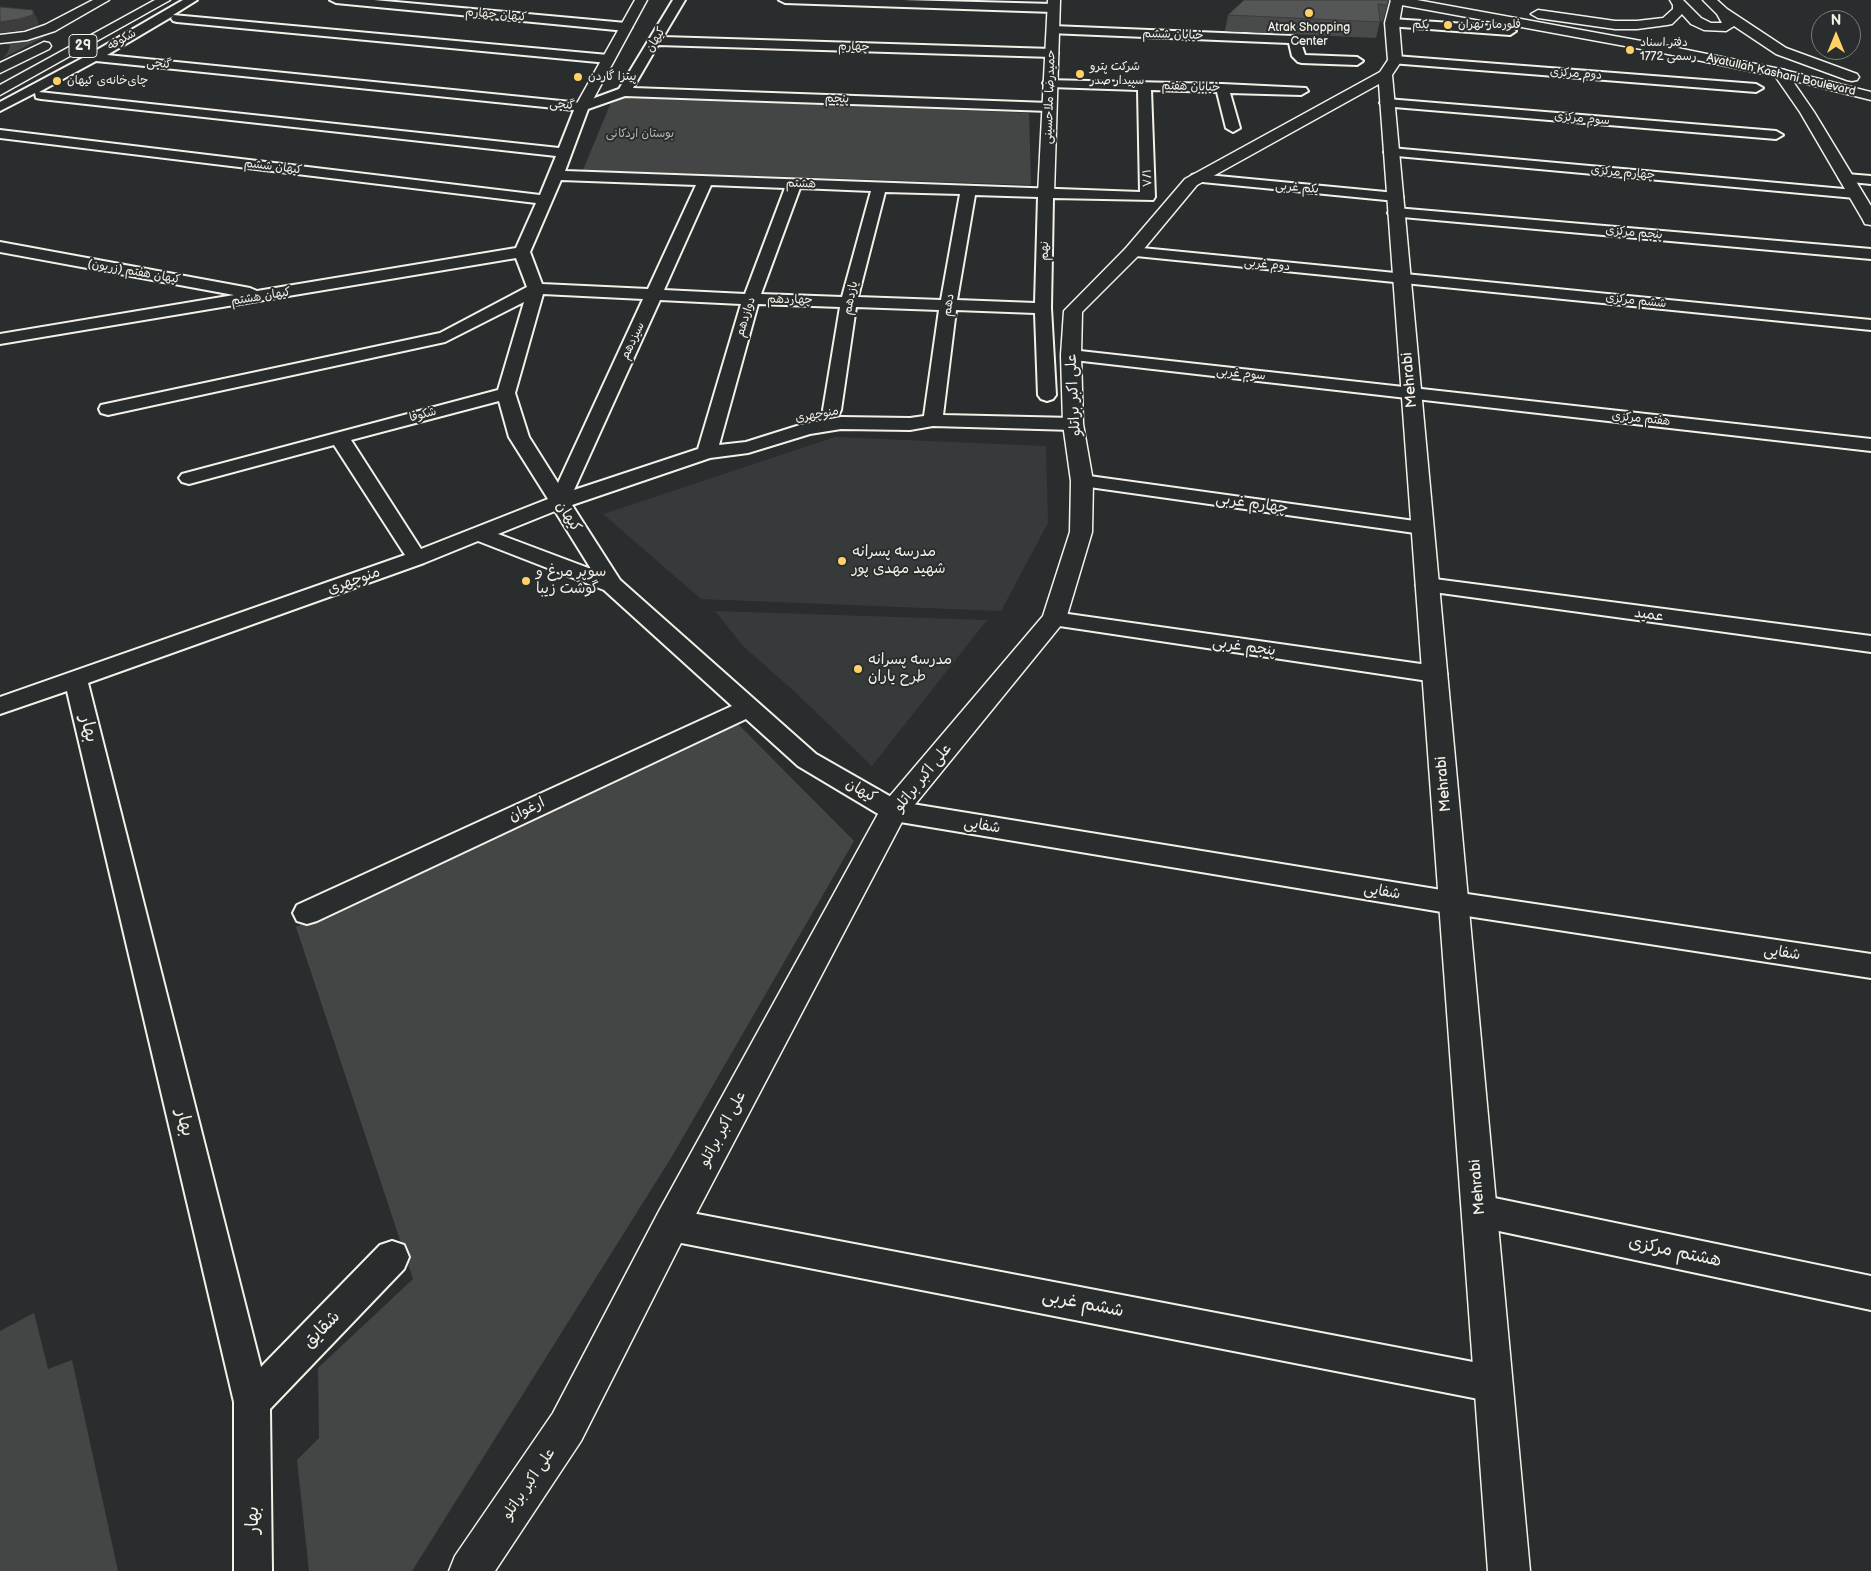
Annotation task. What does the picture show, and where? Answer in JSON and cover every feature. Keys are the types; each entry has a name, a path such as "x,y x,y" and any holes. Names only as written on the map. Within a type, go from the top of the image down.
{"main road":[{"name":"29","path":"0,91 164,0"},
{"path":"582,108 641,0"},
{"name":"Ayatullah Kashani Boulevard","path":"1396,0 1526,23 1780,73 1871,96"},
{"name":"Mehrabi","path":"1396,0 1392,23 1387,103 1509,1571"},
{"name":"Ayatullah Kashani Boulevard","path":"1462,0 1784,61 1857,78 1781,51 1722,12"},
{"path":"1678,2 1696,21 1709,27 1726,27 1729,24 1722,12 1709,0"},
{"path":"1538,14 1615,25 1637,25 1666,21 1679,10 1678,2"},
{"name":"حمیدرضا ملاحسینی","path":"1046,194 1054,4"},
{"name":"29","path":"0,69 108,5"},
{"path":"0,38 18,37 42,31 108,5"},
{"name":"علی اکبر براتلو","path":"470,1571 567,1427 671,1224 894,811 1054,619 1081,532 1082,481 1073,424 1071,355 1073,311 1132,252 1191,182 1390,68"},
{"path":"1780,73 1807,112 1871,220"}],"street":[{"name":"شکوفه","path":"0,107 99,54 191,0"},
{"name":"کیهان چهارم","path":"336,0 626,27"},
{"name":"کیهان","path":"624,92 679,0"},
{"path":"785,0 1054,4"},
{"path":"178,18 608,59"},
{"name":"یکم","path":"1392,23 1510,31"},
{"name":"خیابان ششم","path":"1053,30 1294,40 1298,56 1302,59 1357,61"},
{"name":"چهارم","path":"656,41 1052,53"},
{"name":"گنجی","path":"99,54 582,108"},
{"name":"دوم مرکزی","path":"1390,68 1756,88"},
{"name":"خیابان هفتم","path":"1050,83 1301,91"},
{"name":"۷/۱","path":"1046,194 1148,197 1144,86"},
{"path":"1222,88 1233,128"},
{"path":"506,393 536,289 522,252 556,176 582,108 624,92"},
{"name":"پنجم","path":"624,92 1049,107"},
{"path":"41,95 565,153"},
{"name":"سوم مرکزی","path":"1387,103 1776,135"},
{"name":"کیهان ششم","path":"0,134 546,200"},
{"name":"چهارم مرکزی","path":"1391,152 1856,194"},
{"name":"هشتم","path":"556,176 706,180 1046,194"},
{"name":"یکم غربی","path":"1198,178 1396,205"},
{"path":"1846,178 1871,180"},
{"name":"سیزدهم","path":"558,502 706,180"},
{"name":"دوازدهم","path":"707,453 751,299 794,184"},
{"name":"یازدهم","path":"832,410 849,301 878,188"},
{"name":"دهم","path":"933,420 948,306 968,191"},
{"name":"نهم","path":"1046,194 1043,308 1047,395"},
{"name":"پنجم مرکزی","path":"1396,205 1871,254"},
{"name":"کیهان هفتم (زریون)","path":"0,247 267,296"},
{"name":"کیهان هشتم","path":"0,339 522,252"},
{"name":"دوم غربی","path":"1132,252 1402,278"},
{"name":"ششم مرکزی","path":"1402,278 1871,324"},
{"path":"108,409 445,337 536,289"},
{"name":"چهاردهم","path":"536,289 751,299 1043,308"},
{"name":"سوم غربی","path":"1071,355 1411,393"},
{"name":"کیهان","path":"506,393 519,437 558,502 612,585 807,760 894,811"},
{"name":"شکوفا","path":"189,478 506,393"},
{"name":"هفتم مرکزی","path":"1411,393 1871,445"},
{"name":"منوچهری","path":"707,453 741,434 832,410 911,412 933,420"},
{"name":"منوچهری","path":"0,706 417,558 558,502 707,453 748,447 808,429 841,423 910,424 933,420 1073,424"},
{"path":"339,437 417,558"},
{"name":"چهارم غربی","path":"1082,481 1422,528"},
{"path":"478,534 612,585"},
{"name":"عمید","path":"1427,585 1871,644"},
{"name":"پنجم غربی","path":"1054,619 1435,674"},
{"name":"بهار","path":"76,680 252,1402 253,1571"},
{"name":"ارغوان","path":"307,913 748,708"},
{"name":"شفایی","path":"894,811 1454,903 1871,966"},
{"name":"هشتم مرکزی","path":"1480,1211 1871,1293"},
{"name":"ششم غربی","path":"671,1224 1494,1384"},
{"name":"شقایق","path":"252,1402 392,1257"}],"shaded area":[{"name":"مدرسه پسرانه شهید مهدی پور","path":"835,437 1046,446 1048,523 1001,611 701,599 603,514"},
{"name":"مدرسه پسرانه طرح یاران","path":"715,611 987,620 872,766 795,692 743,646"}],"green space":[{"path":"53,29 58,30 3,58 8,52 10,45 0,43 0,40"},
{"name":"بوستان اردکانی","path":"614,95 1029,113 1031,185 583,170"},
{"path":"738,724 854,841 671,1158 412,1571 309,1571 297,1460 319,1438 318,1368 413,1279 296,927"},
{"path":"34,1313 48,1369 72,1360 118,1571 0,1571 0,1331"}],"building":[{"path":"1244,0 1389,0 1387,5 1378,4 1380,22 1228,15"},
{"path":"0,7 33,10 33,15 0,22"}],"place":[{"name":"Atrak Shopping Center","path":"1309,13"},
{"name":"فلورمار تهران","path":"1448,25"},
{"name":"دفتر اسناد رسمی 1772","path":"1630,50"},
{"name":"شرکت پترو سپیدار صدر","path":"1080,74"},
{"name":"پیتزا گاردن","path":"578,77"},
{"name":"چای‌خانه‌ی کیهان","path":"57,81"},
{"name":"مدرسه پسرانه شهید مهدی پور","path":"842,561"},
{"name":"سوپر مرغ و گوشت زیبا","path":"526,581"},
{"name":"مدرسه پسرانه طرح یاران","path":"858,669"}]}
